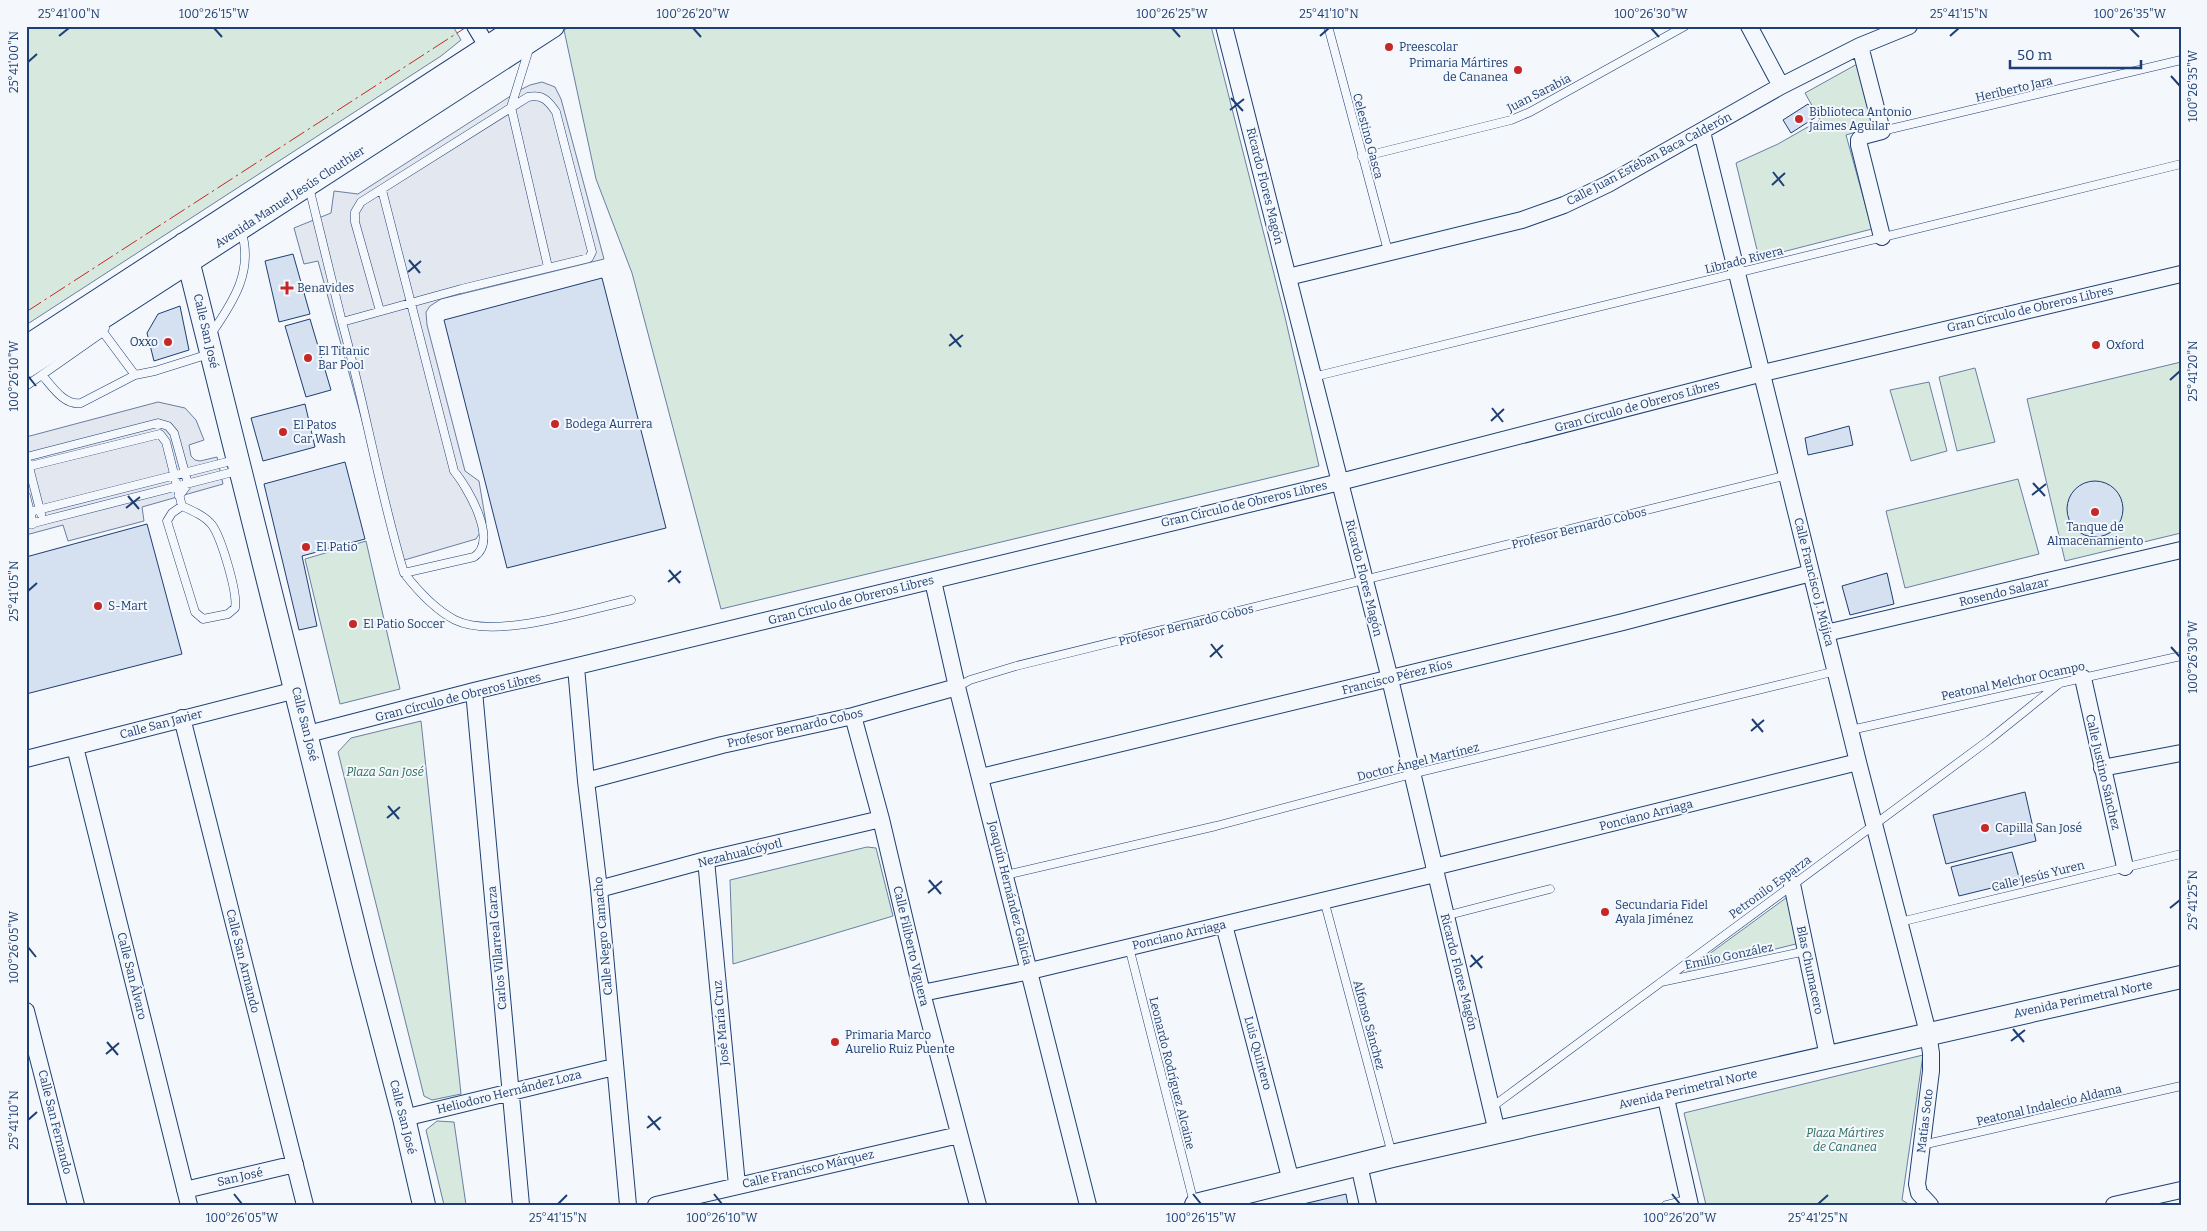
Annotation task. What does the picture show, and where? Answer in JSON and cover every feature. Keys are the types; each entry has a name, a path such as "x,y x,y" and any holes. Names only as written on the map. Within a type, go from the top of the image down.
{"street":[{"path":"475,26 492,54"},
{"name":"Avenida Manuel Jesús Clouthier","path":"34,371 187,252 492,54 530,31 552,26"},
{"name":"Ricardo Flores Magón","path":"1224,26 1390,678 1497,1132"},
{"path":"1748,26 1781,86"},
{"name":"Calle Juan Estéban Baca Calderón","path":"1288,277 1388,251 1522,220 1564,205 1608,184 1781,86 1860,46 1909,26"},
{"path":"1860,46 1882,131 1863,136 1859,140 1858,145 1882,237"},
{"name":"Calle Francisco J. Mújica","path":"1702,132 1858,762 1928,1033"},
{"name":"Avenida Manuel Jesús Clouthier","path":"187,252 241,228 305,176"},
{"name":"Calle San José","path":"187,252 363,962 404,1118 423,1205"},
{"name":"Gran Círculo de Obreros Libres","path":"308,734 474,691 933,581 1118,534 1340,482 1763,373 2181,274"},
{"name":"Avenida Manuel Jesús Clouthier","path":"26,347 103,316"},
{"name":"Rosendo Salazar","path":"1826,633 2181,550"},
{"name":"Francisco Pérez Ríos","path":"981,777 1623,622 1812,573"},
{"name":"Joaquín Hernández Galicia","path":"933,581 957,687 1088,1205"},
{"name":"Calle Negro Camacho","path":"576,667 586,781 599,889 628,1205"},
{"name":"Calle Justino Sánchez","path":"2083,678 2125,867"},
{"name":"Profesor Bernardo Cobos","path":"586,781 722,745 853,716 957,687"},
{"name":"Calle San Javier","path":"26,759 296,690"},
{"name":"Carlos Villarreal Garza","path":"474,691 521,1205"},
{"name":"Calle Filiberto Viguera","path":"853,716 881,819 922,993 978,1205"},
{"name":"Calle San Armando","path":"182,718 305,1205"},
{"name":"Calle San Álvaro","path":"75,747 187,1198"},
{"path":"2102,768 2181,752"},
{"name":"Ponciano Arriaga","path":"922,993 1030,971 1224,925 1858,762"},
{"name":"Nezahualcóyotl","path":"599,889 706,860 881,819"},
{"name":"José María Cruz","path":"706,860 736,1185"},
{"name":"Blas Chumacero","path":"1792,884 1828,1056"},
{"name":"Luis Quintero","path":"1224,925 1291,1181"},
{"name":"Avenida Perimetral Norte","path":"1195,1205 1392,1156 2181,977"},
{"name":"Calle San Fernando","path":"26,1010 76,1205"},
{"name":"Matías Soto","path":"1928,1033 1932,1062 1917,1184 1919,1193 1930,1205"},
{"name":"Heliodoro Hernández Loza","path":"404,1118 614,1067"},
{"path":"1665,1094 1690,1202"},
{"name":"Calle Francisco Márquez","path":"656,1205 959,1135"},
{"name":"San José","path":"187,1198 295,1164"},
{"path":"1359,1165 1368,1205"},
{"path":"2114,1205 2181,1190"}],"lane":[{"name":"Celestino Gasca","path":"1328,26 1388,251"},
{"name":"Juan Sarabia","path":"1362,157 1511,120 1530,112 1685,26"},
{"path":"530,31 511,107 548,267"},
{"name":"Heriberto Jara","path":"1882,131 2181,60"},
{"path":"342,322 548,267 589,258 592,252 556,112 545,99 535,96 528,97 361,202 354,216 380,311"},
{"name":"Librado Rivera","path":"1313,377 2181,164"},
{"path":"305,176 354,368 390,526 404,573 436,607 455,620 495,628 519,626 631,600"},
{"path":"382,190 454,471 471,495 484,539 482,550 474,557 404,573"},
{"path":"26,386 34,371 67,402 74,405 135,375 155,371 209,346 244,272 246,245 241,228"},
{"path":"103,316 135,375"},
{"path":"43,521 27,467 26,457 158,423 168,426 174,433 188,484"},
{"path":"27,467 160,434 166,442 182,506 201,516 211,524 218,537 236,593 235,608 228,614 203,619 195,612 167,521 172,513 182,506"},
{"path":"28,512 174,475 239,465"},
{"path":"26,496 30,524 188,484 239,465"},
{"name":"Profesor Bernardo Cobos","path":"957,687 970,680 1016,666 1788,475"},
{"path":"179,496 188,484"},
{"name":"Peatonal Melchor Ocampo","path":"1851,730 2181,656"},
{"name":"Doctor Ángel Martínez","path":"1006,875 1216,826 1412,774 1836,671"},
{"name":"Petronilo Esparza","path":"1492,1107 1657,983 1989,740 2060,683"},
{"name":"Calle Jesús Yuren","path":"1900,922 2181,854"},
{"path":"1446,916 1550,889"},
{"name":"Alfonso Sánchez","path":"1324,900 1392,1156"},
{"name":"Leonardo Rodríguez Alcaine","path":"1129,946 1195,1205"},
{"name":"Emilio González","path":"1657,983 1806,951"},
{"name":"Peatonal Indalecio Aldama","path":"1922,1145 2181,1086"},
{"path":"1666,1205 1690,1202"}],"green space":[{"path":"26,26 453,26 461,40 441,56 26,325"},
{"path":"571,26 1211,26 1285,317 1319,466 721,609 632,273 596,179 564,30"},
{"path":"1859,63 1874,127 1846,135 1872,229 1759,258 1736,163 1778,144 1820,120 1805,93"},
{"path":"2181,362 2181,533 2065,561 2027,399"},
{"path":"1975,368 1995,442 1957,451 1939,377"},
{"path":"1929,382 1947,451 1911,461 1890,390"},
{"path":"2018,479 2039,554 1905,588 1886,511"},
{"name":"El Patio Soccer","path":"366,541 400,689 340,704 305,559"},
{"name":"Plaza San José","path":"421,721 461,1094 432,1100 424,1096 338,752 351,738"},
{"path":"867,847 876,848 893,916 733,964 730,880"},
{"path":"1790,895 1800,943 1686,971"},
{"name":"Plaza Mártires de Cananea","path":"1923,1055 1902,1200 1910,1205 1706,1205 1684,1113"},
{"path":"437,1121 454,1122 466,1205 444,1205 426,1130"}],"shaded area":[{"path":"542,82 555,87 561,99 604,259 441,299 430,306 426,312 427,325 465,471 479,481 486,523 476,539 401,561 318,261 304,264 294,228 331,213 334,191 358,194 520,90"},
{"path":"158,402 185,408 196,420 204,440 189,445 191,456 195,460 200,461 217,457 223,484 142,507 144,521 68,541 63,525 26,535 26,437"}],"building":[{"name":"Biblioteca Antonio Jaimes Aguilar","path":"1808,104 1816,117 1791,133 1783,120"},
{"name":"Benavides","path":"293,254 310,314 279,322 265,261"},
{"name":"Bodega Aurrera","path":"602,278 666,528 507,568 444,320"},
{"name":"Oxxo","path":"180,306 189,350 154,361 147,333 158,314"},
{"name":"El Titanic Bar Pool","path":"310,319 331,390 306,397 285,326"},
{"name":"El Patos Car Wash","path":"305,404 315,447 263,461 251,418"},
{"path":"1849,426 1853,445 1808,455 1805,438"},
{"name":"El Patio","path":"345,462 365,539 302,556 317,626 299,630 264,484"},
{"name":"Tanque de Almacenamiento","path":"2089,481 2101,481 2111,485 2119,493 2123,509 2119,525 2111,533 2101,537 2089,537 2079,533 2071,525 2067,515 2067,503 2071,493 2079,485"},
{"name":"S-Mart","path":"147,524 182,654 26,694 26,557"},
{"path":"1887,573 1894,604 1850,615 1842,586"},
{"name":"Capilla San José","path":"2025,792 2036,841 1946,864 1933,815"},
{"path":"2012,852 2020,881 1959,896 1951,867"},
{"path":"1346,1194 1348,1205 1299,1205"}],"power":[{"path":"26,312 468,26"}],"place":[{"name":"Preescolar","path":"1389,47"},
{"name":"Primaria Mártires de Cananea","path":"1518,70"},
{"name":"Biblioteca Antonio Jaimes Aguilar","path":"1799,119"},
{"name":"Benavides","path":"287,288"},
{"name":"Oxxo","path":"168,342"},
{"name":"Oxford","path":"2096,345"},
{"name":"El Titanic Bar Pool","path":"308,358"},
{"name":"Bodega Aurrera","path":"555,424"},
{"name":"El Patos Car Wash","path":"283,432"},
{"name":"Tanque de Almacenamiento","path":"2095,512"},
{"name":"El Patio","path":"306,547"},
{"name":"S-Mart","path":"98,606"},
{"name":"El Patio Soccer","path":"353,624"},
{"name":"Capilla San José","path":"1985,828"},
{"name":"Secundaria Fidel Ayala Jiménez","path":"1605,912"},
{"name":"Primaria Marco Aurelio Ruiz Puente","path":"835,1042"}]}
